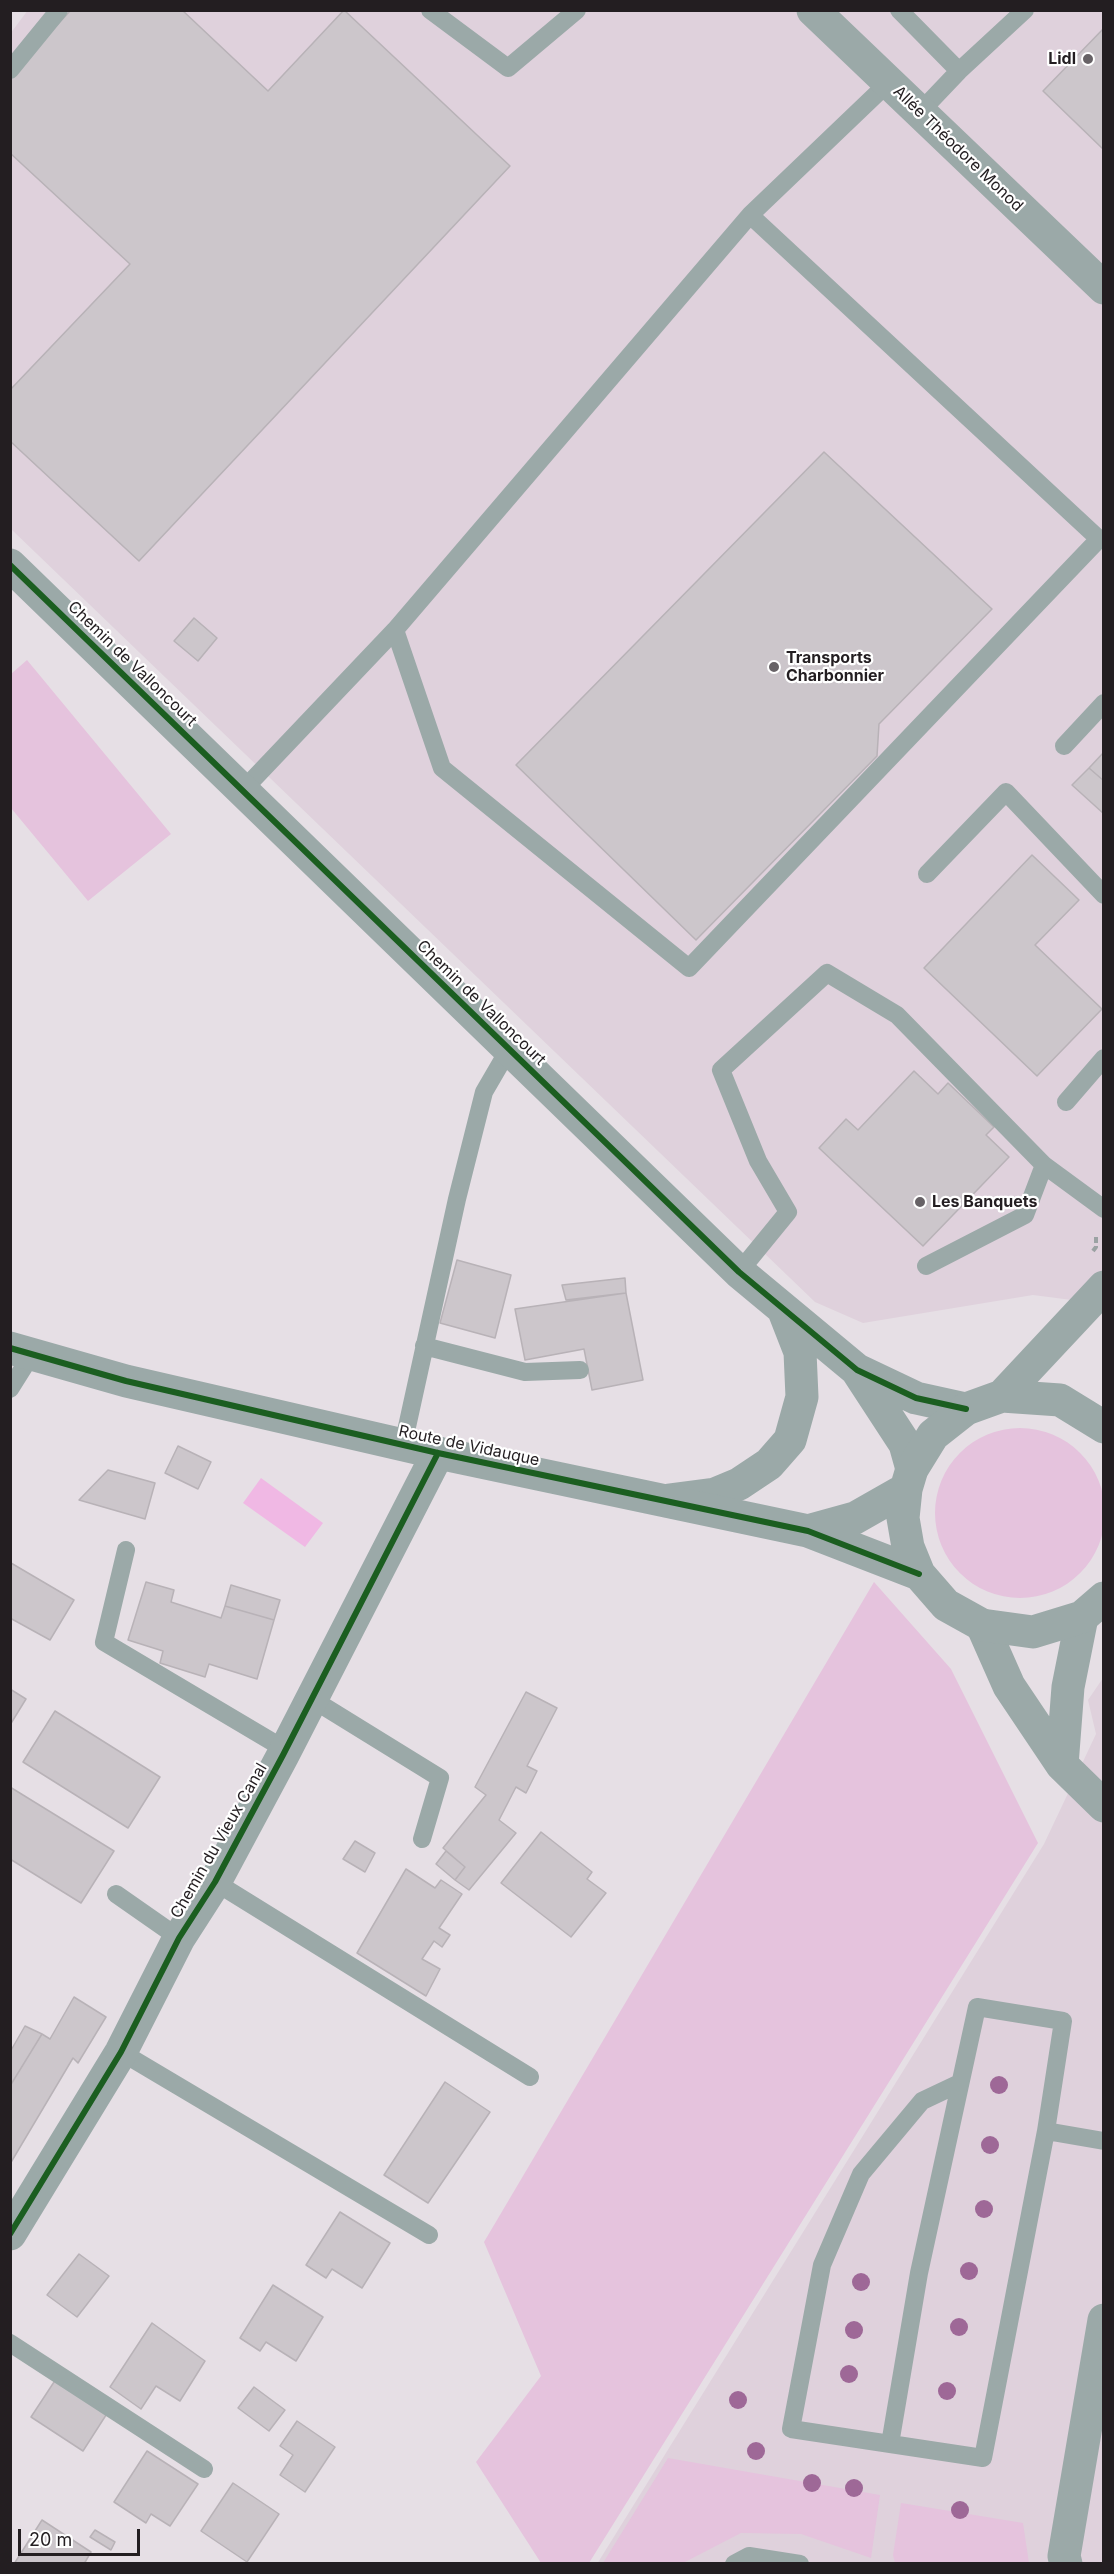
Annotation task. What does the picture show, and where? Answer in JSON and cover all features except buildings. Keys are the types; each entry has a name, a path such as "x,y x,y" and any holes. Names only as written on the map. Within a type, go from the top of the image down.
{"street":[{"name":"Allée Théodore Monod","path":"813,10 1104,288"},
{"name":"Chemin de Valloncourt","path":"10,565 739,1272 857,1370 916,1398 966,1409"},
{"path":"1002,1396 1104,1287"},
{"name":"Chemin de Valloncourt","path":"663,1501 716,1494 738,1484 769,1464 790,1440 802,1397 802,1386 800,1352 783,1309"},
{"name":"Route de Vidauque","path":"21,1351 126,1381 438,1453 808,1531 919,1574"},
{"name":"Chemin de Valloncourt","path":"857,1370 905,1444 909,1479"},
{"path":"1095,1610 1033,1632 982,1625 946,1605 919,1574 908,1547 903,1518 909,1479 933,1434 966,1409 1002,1396 1060,1400 1104,1427"},
{"name":"Chemin du Vieux Canal","path":"10,2234 121,2052 179,1938 215,1882 286,1750 438,1453"},
{"name":"Route de Vidauque","path":"808,1531 855,1518 909,1479"},
{"path":"1062,1765 1068,1687 1095,1610"},
{"path":"982,1625 1009,1686 1062,1765 1104,1806"},
{"path":"1066,2564 1064,2556 1104,2320"}],"lane":[{"path":"10,70 59,10"},
{"path":"430,10 508,68 577,10"},
{"path":"899,10 960,71"},
{"path":"920,112 1024,11"},
{"path":"243,790 395,630 750,215 888,83"},
{"path":"395,630 442,768 689,968 1099,538 750,215"},
{"path":"1064,746 1104,703"},
{"path":"927,874 1006,792 1104,895"},
{"path":"739,1272 788,1212 758,1161 721,1070 826,973 897,1016 1044,1165 1104,1209"},
{"path":"404,1445 424,1347 484,1092 509,1049"},
{"path":"1066,1102 1104,1058"},
{"path":"926,1266 1025,1215 1044,1165"},
{"path":"424,1347 525,1372 580,1370"},
{"path":"10,1389 21,1351"},
{"path":"126,1550 104,1642 286,1750"},
{"path":"312,1699 440,1778 423,1839"},
{"path":"215,1882 530,2077"},
{"path":"116,1894 179,1938"},
{"path":"890,2444 919,2273 977,2007 1063,2021 1046,2131 983,2458 890,2444 791,2429 822,2265 861,2174 922,2101 960,2083"},
{"path":"121,2052 429,2235"},
{"path":"1046,2131 1104,2141"},
{"path":"10,2343 204,2469"},
{"path":"734,2564 749,2556 800,2564"}],"shaded area":[{"path":"28,10 1103,11 1103,1304 1033,1295 863,1323 815,1302 11,529 10,34"},
{"path":"27,660 171,834 88,901 11,808 11,674"},
{"path":"1020,1428 1037,1429 1053,1434 1080,1453 1099,1480 1104,1496 1104,1530 1099,1546 1080,1573 1053,1592 1037,1597 1020,1598 1003,1597 987,1592 960,1573 941,1546 936,1530 935,1513 936,1496 941,1480 960,1453 987,1434 1003,1429"},
{"path":"261,1478 323,1523 305,1547 243,1503"},
{"path":"874,1582 951,1669 1038,1843 589,2563 541,2563 476,2462 541,2376 484,2242"},
{"path":"1103,1678 1103,2563 597,2564 1044,1844 1096,1734 1088,1700"},
{"path":"668,2458 880,2495 871,2558 801,2534 741,2533 683,2563 603,2563"},
{"path":"901,2503 1023,2523 1029,2563 895,2563 893,2555"}],"cycle path":[{"path":"10,565 739,1272 857,1370 916,1398 966,1409"},
{"path":"10,1348 126,1381 438,1453 808,1531 919,1574"},
{"path":"10,2234 121,2052 179,1938 215,1882 438,1453"}],"place":[{"name":"Lidl","path":"1088,59"},
{"name":"Transports Charbonnier","path":"774,667"},
{"name":"Les Banquets","path":"920,1202"}]}
